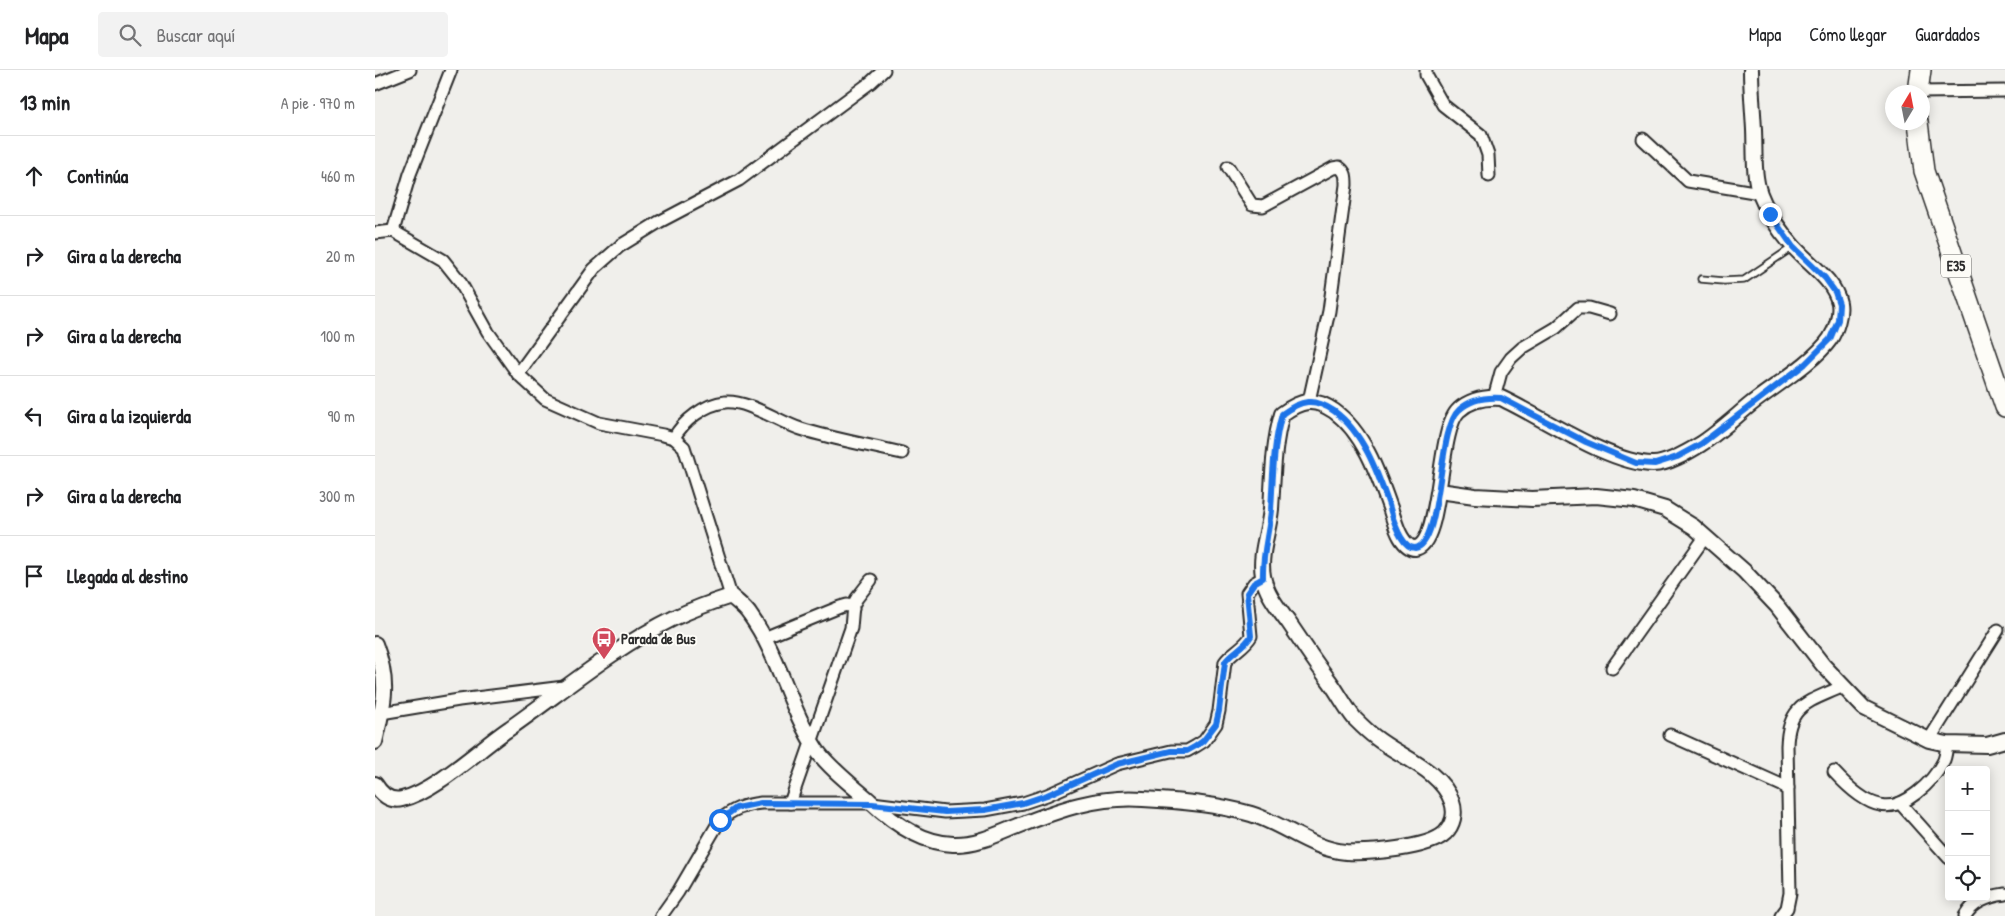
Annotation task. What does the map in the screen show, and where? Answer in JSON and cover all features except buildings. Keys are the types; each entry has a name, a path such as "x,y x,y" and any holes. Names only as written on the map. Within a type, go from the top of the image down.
{"highway":[{"path":"1919,85 1921,70"},
{"name":"E35","path":"1919,130 1924,171 1996,373 2005,407"}],"street":[{"path":"375,84 410,70"},
{"path":"393,231 410,174 451,70"},
{"path":"518,374 594,268 620,246 659,222 739,180 871,82 884,70"},
{"path":"1426,70 1426,75 1443,105 1481,135 1488,155 1489,176"},
{"path":"375,233 393,231 443,260 459,280 489,332 518,374 545,398 599,423 674,438 684,447 731,596 749,613 764,638 794,708 818,752 887,817 917,836 952,844 982,841 1058,812 1099,799 1134,798 1213,805 1253,815 1279,825 1309,842 1325,848 1341,852 1371,852 1410,846 1436,838 1447,832 1454,817 1453,805 1447,790 1429,772 1389,748 1355,718 1314,662 1268,593 1263,578 1262,562 1271,511 1274,454 1282,414 1294,405 1309,401 1325,405 1346,420 1365,448 1380,480 1400,536 1407,546 1415,548 1421,545 1427,538 1439,491 1447,438 1457,411 1471,402 1486,397 1501,398 1586,442 1636,463 1655,464 1677,457 1701,444 1805,364 1830,339 1838,320 1839,304 1835,292 1825,278 1793,247 1770,214 1760,193 1755,165 1751,70"},
{"path":"1930,92 2005,91"},
{"path":"1643,139 1688,181 1760,193"},
{"path":"1228,167 1253,205 1258,206 1270,203 1333,168 1339,167 1344,170 1346,175 1347,185 1329,311 1309,401"},
{"path":"1494,398 1501,372 1511,358 1522,348 1556,328 1578,308 1589,308 1610,314"},
{"path":"674,438 687,420 713,405 734,402 802,429 902,453"},
{"path":"1439,491 1494,497 1596,496 1634,500 1665,510 1694,527 1744,571 1777,606 1823,665 1864,708 1929,740 1947,744 1987,745 2005,740"},
{"path":"1612,668 1705,537"},
{"path":"661,916 720,820 729,812 746,805 790,803 872,804 945,812 985,810 1023,803 1047,795 1117,764 1171,751 1187,751 1196,746 1203,741 1216,724 1225,662 1251,636 1247,593 1254,583 1263,578"},
{"path":"790,803 851,628 853,609 857,598 871,580"},
{"path":"375,784 379,792 388,798 401,800 423,790 534,712 564,687 625,646 674,618 731,596"},
{"path":"764,638 840,606 851,606 853,609"},
{"path":"1929,740 1998,630"},
{"path":"375,644 383,665 385,682 378,714 375,742"},
{"path":"1781,916 1787,908 1790,893 1788,733 1791,720 1799,708 1843,686"},
{"path":"378,714 459,700 564,687"},
{"path":"1669,735 1788,788"},
{"path":"1834,772 1863,796 1878,805 1891,807 1926,786 1944,760 1947,744"},
{"path":"1900,803 1947,856"},
{"path":"1990,897 2005,894"},
{"path":"1965,916 1969,909 1981,901"}],"lane":[{"path":"1701,279 1744,280 1793,247"}],"place":[{"name":"Parada de Bus","path":"604,660"}],"route":[{"path":"720,820 736,808 761,803 872,804 945,812 985,810 1023,803 1047,795 1117,764 1171,751 1187,751 1196,746 1203,741 1216,724 1225,662 1251,636 1247,593 1254,583 1263,578 1262,562 1271,511 1274,454 1282,414 1294,405 1309,401 1325,405 1346,420 1365,448 1380,480 1400,536 1407,546 1415,548 1421,545 1427,538 1432,523 1447,438 1452,423 1457,411 1471,402 1486,397 1501,398 1586,442 1636,463 1655,464 1677,457 1701,444 1805,364 1830,339 1838,320 1839,304 1835,292 1825,278 1793,247 1770,214"}]}
